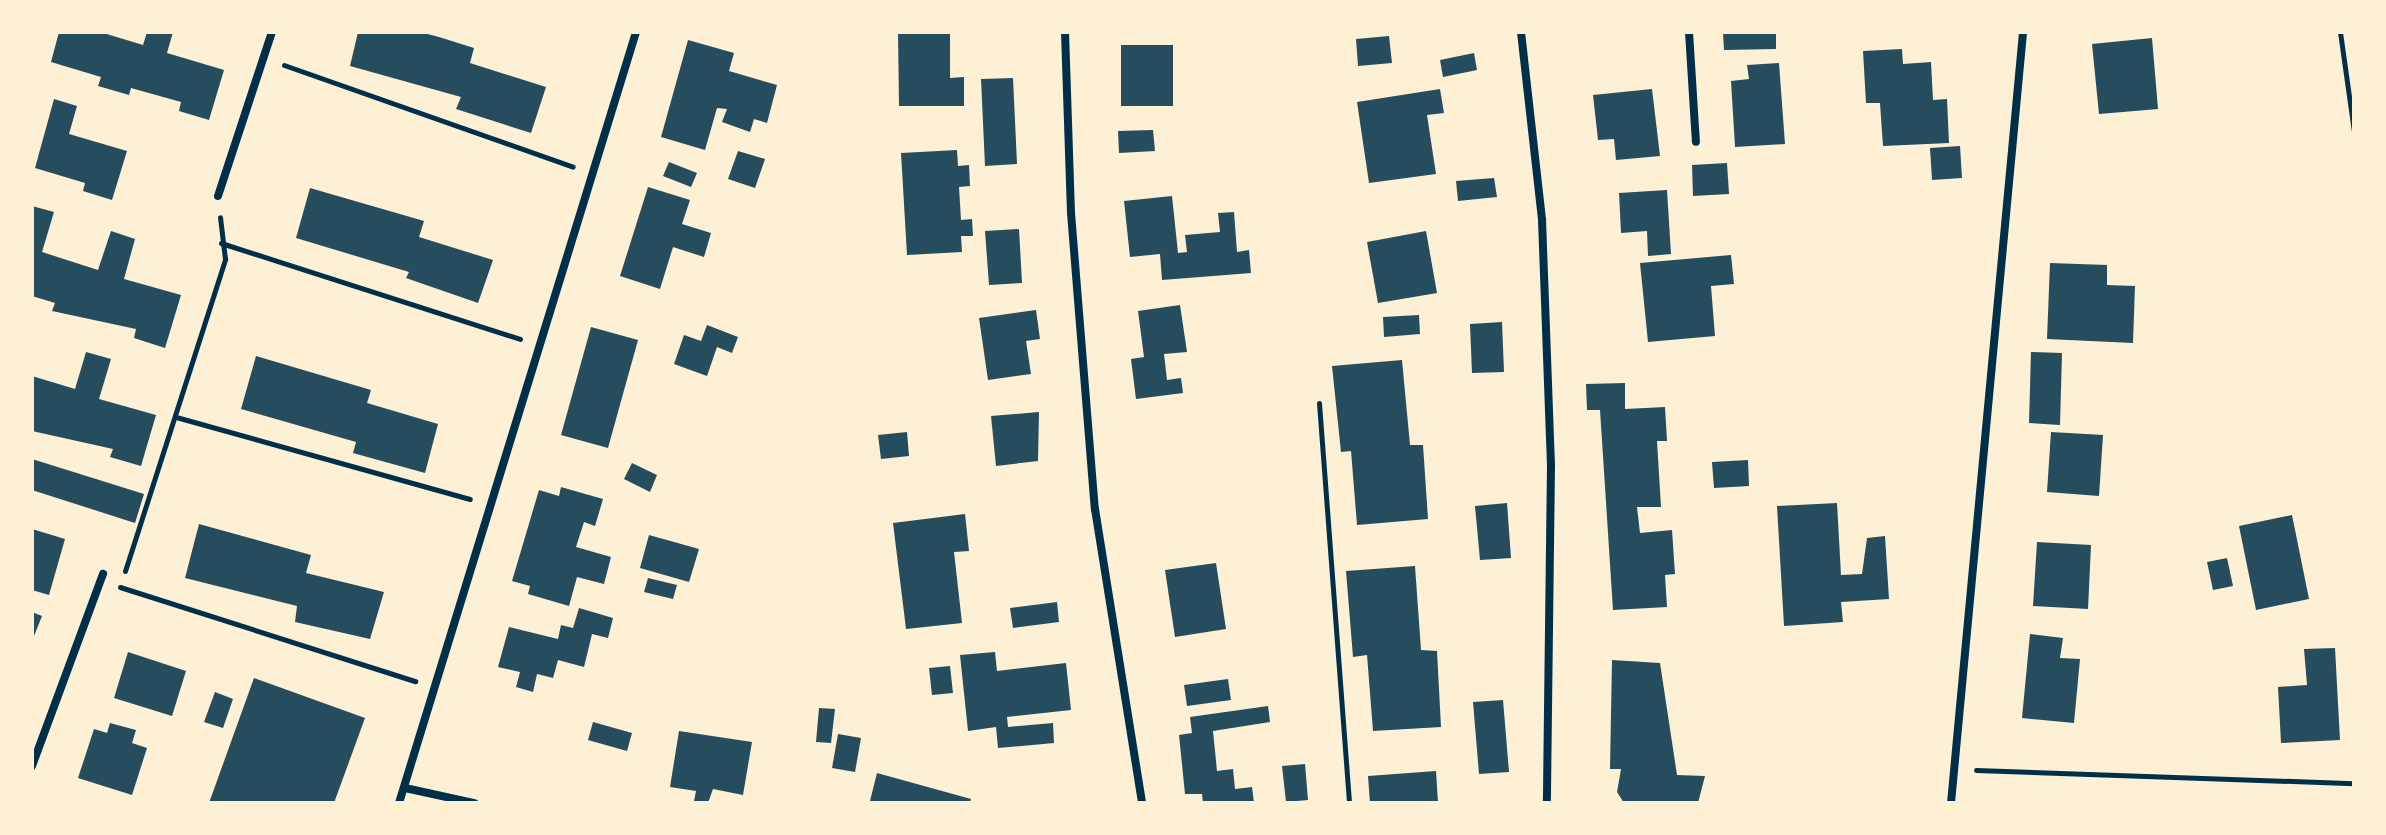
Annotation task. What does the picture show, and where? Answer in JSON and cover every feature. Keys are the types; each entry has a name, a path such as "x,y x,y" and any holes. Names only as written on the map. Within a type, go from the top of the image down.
{"street":[{"path":"218,196 272,32"},
{"path":"399,803 431,686 636,32"},
{"path":"1065,32 1071,213 1095,509 1142,803"},
{"path":"1521,32 1542,220 1551,465 1547,803"},
{"path":"1689,32 1696,142"},
{"path":"1951,803 2023,32"},
{"path":"32,766 103,574"},
{"path":"405,788 474,803"}],"path":[{"path":"2340,32 2354,132"},
{"path":"263,58 593,174"},
{"path":"120,587 225,259 218,196"},
{"path":"221,243 540,345"},
{"path":"1319,403 1349,803"},
{"path":"176,417 490,504"},
{"path":"103,574 120,587 431,686"},
{"path":"1955,769 2354,783"}],"building":[{"path":"59,32 100,32 143,45 147,32 173,32 167,53 224,70 209,120 179,111 181,102 131,88 129,95 98,86 101,77 51,62"},
{"path":"358,32 420,32 439,37 474,48 470,63 546,87 531,133 456,109 461,97 350,66"},
{"path":"898,32 950,32 950,78 964,77 964,106 899,106"},
{"path":"1723,32 1776,32 1776,49 1724,50"},
{"path":"1389,36 1392,63 1358,66 1356,39"},
{"path":"2152,38 2158,109 2099,114 2092,44"},
{"path":"688,40 734,53 729,71 777,85 767,123 754,119 750,132 722,122 727,109 717,108 705,150 661,137"},
{"path":"1121,45 1173,45 1173,106 1121,106"},
{"path":"1902,49 1903,64 1931,62 1933,100 1947,99 1949,143 1883,146 1880,103 1866,103 1863,51"},
{"path":"1474,53 1477,70 1443,77 1440,60"},
{"path":"1779,63 1785,144 1735,147 1731,81 1749,79 1747,65"},
{"path":"1013,78 1017,164 985,166 981,79"},
{"path":"1440,89 1444,113 1427,115 1436,174 1369,183 1357,102"},
{"path":"1652,89 1660,156 1616,160 1614,139 1598,140 1593,95"},
{"path":"54,99 77,106 69,134 127,151 112,200 83,191 85,183 35,168"},
{"path":"1153,130 1155,151 1119,153 1118,131"},
{"path":"1960,146 1962,178 1932,180 1930,148"},
{"path":"957,150 958,166 969,165 970,186 959,187 961,220 972,219 973,236 961,236 962,252 907,255 901,153"},
{"path":"738,151 765,159 755,188 728,179"},
{"path":"669,162 697,173 691,187 663,176"},
{"path":"1727,163 1729,194 1693,196 1692,165"},
{"path":"1494,178 1497,197 1458,201 1456,181"},
{"path":"648,187 690,200 682,224 711,233 704,257 673,247 660,289 620,276"},
{"path":"310,188 424,221 419,237 493,260 478,303 406,278 409,272 296,238"},
{"path":"1667,190 1671,254 1648,256 1647,231 1621,233 1619,193"},
{"path":"1172,196 1178,253 1187,252 1185,235 1220,232 1218,213 1234,212 1237,252 1249,250 1251,273 1162,280 1160,254 1130,257 1124,201"},
{"path":"32,206 54,212 42,252 98,270 111,231 135,239 124,279 181,295 165,348 134,338 136,329 52,311 55,303 32,296"},
{"path":"1019,229 1022,283 989,285 985,231"},
{"path":"1426,231 1437,293 1378,303 1367,242"},
{"path":"1731,255 1734,284 1711,286 1715,336 1648,342 1640,263"},
{"path":"2050,263 2107,265 2107,285 2135,286 2133,343 2047,339"},
{"path":"1180,305 1187,352 1164,354 1167,380 1181,378 1183,393 1136,399 1131,359 1144,357 1138,311"},
{"path":"1036,310 1040,339 1026,341 1031,374 988,380 979,318"},
{"path":"1419,315 1420,334 1384,337 1383,317"},
{"path":"1502,322 1504,372 1472,373 1470,324"},
{"path":"707,325 738,337 732,353 717,347 707,376 674,364 684,335 701,341"},
{"path":"591,327 638,340 608,448 561,435"},
{"path":"86,352 111,359 99,399 156,415 141,466 110,457 113,449 32,431 32,376 75,389"},
{"path":"2031,352 2062,353 2060,425 2029,423"},
{"path":"256,356 371,390 367,403 438,424 425,473 353,453 356,442 241,409"},
{"path":"1402,360 1410,445 1423,445 1428,519 1357,525 1351,451 1341,452 1332,366"},
{"path":"1625,383 1625,409 1665,407 1667,441 1657,441 1661,507 1637,507 1640,533 1672,530 1675,574 1665,575 1667,607 1613,610 1600,410 1587,410 1586,384"},
{"path":"1039,412 1038,461 996,466 991,416"},
{"path":"907,432 909,456 881,459 878,435"},
{"path":"2051,432 2103,435 2099,496 2047,492"},
{"path":"32,459 144,494 135,523 32,490"},
{"path":"1748,460 1749,486 1714,488 1712,462"},
{"path":"632,463 657,475 650,492 624,479"},
{"path":"561,487 603,499 595,526 584,522 576,547 611,557 604,584 577,577 569,606 528,594 530,586 512,581 539,490 559,496"},
{"path":"1507,503 1511,558 1480,560 1475,506"},
{"path":"1837,503 1841,575 1862,574 1867,538 1885,536 1889,599 1841,602 1843,622 1784,626 1777,506"},
{"path":"965,514 969,551 954,552 962,623 906,629 893,523"},
{"path":"2292,515 2309,599 2256,610 2239,526"},
{"path":"199,524 311,555 306,573 384,592 370,639 295,622 297,606 185,578"},
{"path":"32,529 65,539 49,595 32,590"},
{"path":"649,535 699,549 689,582 640,568"},
{"path":"2037,542 2091,545 2088,609 2033,606"},
{"path":"2227,558 2233,586 2213,590 2207,562"},
{"path":"1216,563 1226,629 1175,637 1165,570"},
{"path":"1415,566 1421,650 1437,651 1441,727 1373,731 1367,655 1353,657 1346,571"},
{"path":"648,578 677,585 673,599 644,592"},
{"path":"1057,602 1059,622 1013,628 1010,608"},
{"path":"579,608 613,618 608,638 592,634 584,667 558,660 553,678 537,674 533,692 516,687 520,672 498,667 509,627 558,639 561,625 573,628"},
{"path":"32,612 42,616 32,641"},
{"path":"2030,634 2063,638 2060,658 2080,659 2074,723 2022,718"},
{"path":"2335,648 2340,740 2281,743 2278,687 2307,685 2304,649"},
{"path":"128,652 186,671 172,716 114,698"},
{"path":"995,652 997,671 1066,663 1071,710 1007,717 1008,727 1053,723 1054,743 998,748 996,727 968,731 960,655"},
{"path":"1612,660 1660,663 1677,775 1705,776 1698,803 1624,803 1617,792 1621,769 1610,769"},
{"path":"950,666 953,693 932,695 929,668"},
{"path":"254,678 365,718 334,803 209,803"},
{"path":"1228,679 1231,700 1187,706 1184,685"},
{"path":"215,692 233,699 223,728 204,722"},
{"path":"1503,700 1509,772 1479,774 1473,702"},
{"path":"1268,706 1270,722 1213,731 1217,771 1233,769 1235,789 1252,787 1254,803 1203,803 1202,794 1185,794 1179,735 1192,733 1190,717"},
{"path":"819,708 835,709 831,743 816,742"},
{"path":"593,722 632,733 627,751 588,740"},
{"path":"110,723 136,730 132,743 147,748 132,795 78,778 94,729 107,733"},
{"path":"679,731 752,742 743,795 713,789 708,803 694,801 696,791 670,787"},
{"path":"838,734 861,738 855,772 832,768"},
{"path":"1305,764 1308,800 1286,802 1282,766"},
{"path":"1436,771 1438,803 1370,803 1368,776"},
{"path":"877,773 971,799 970,803 870,801"}]}
